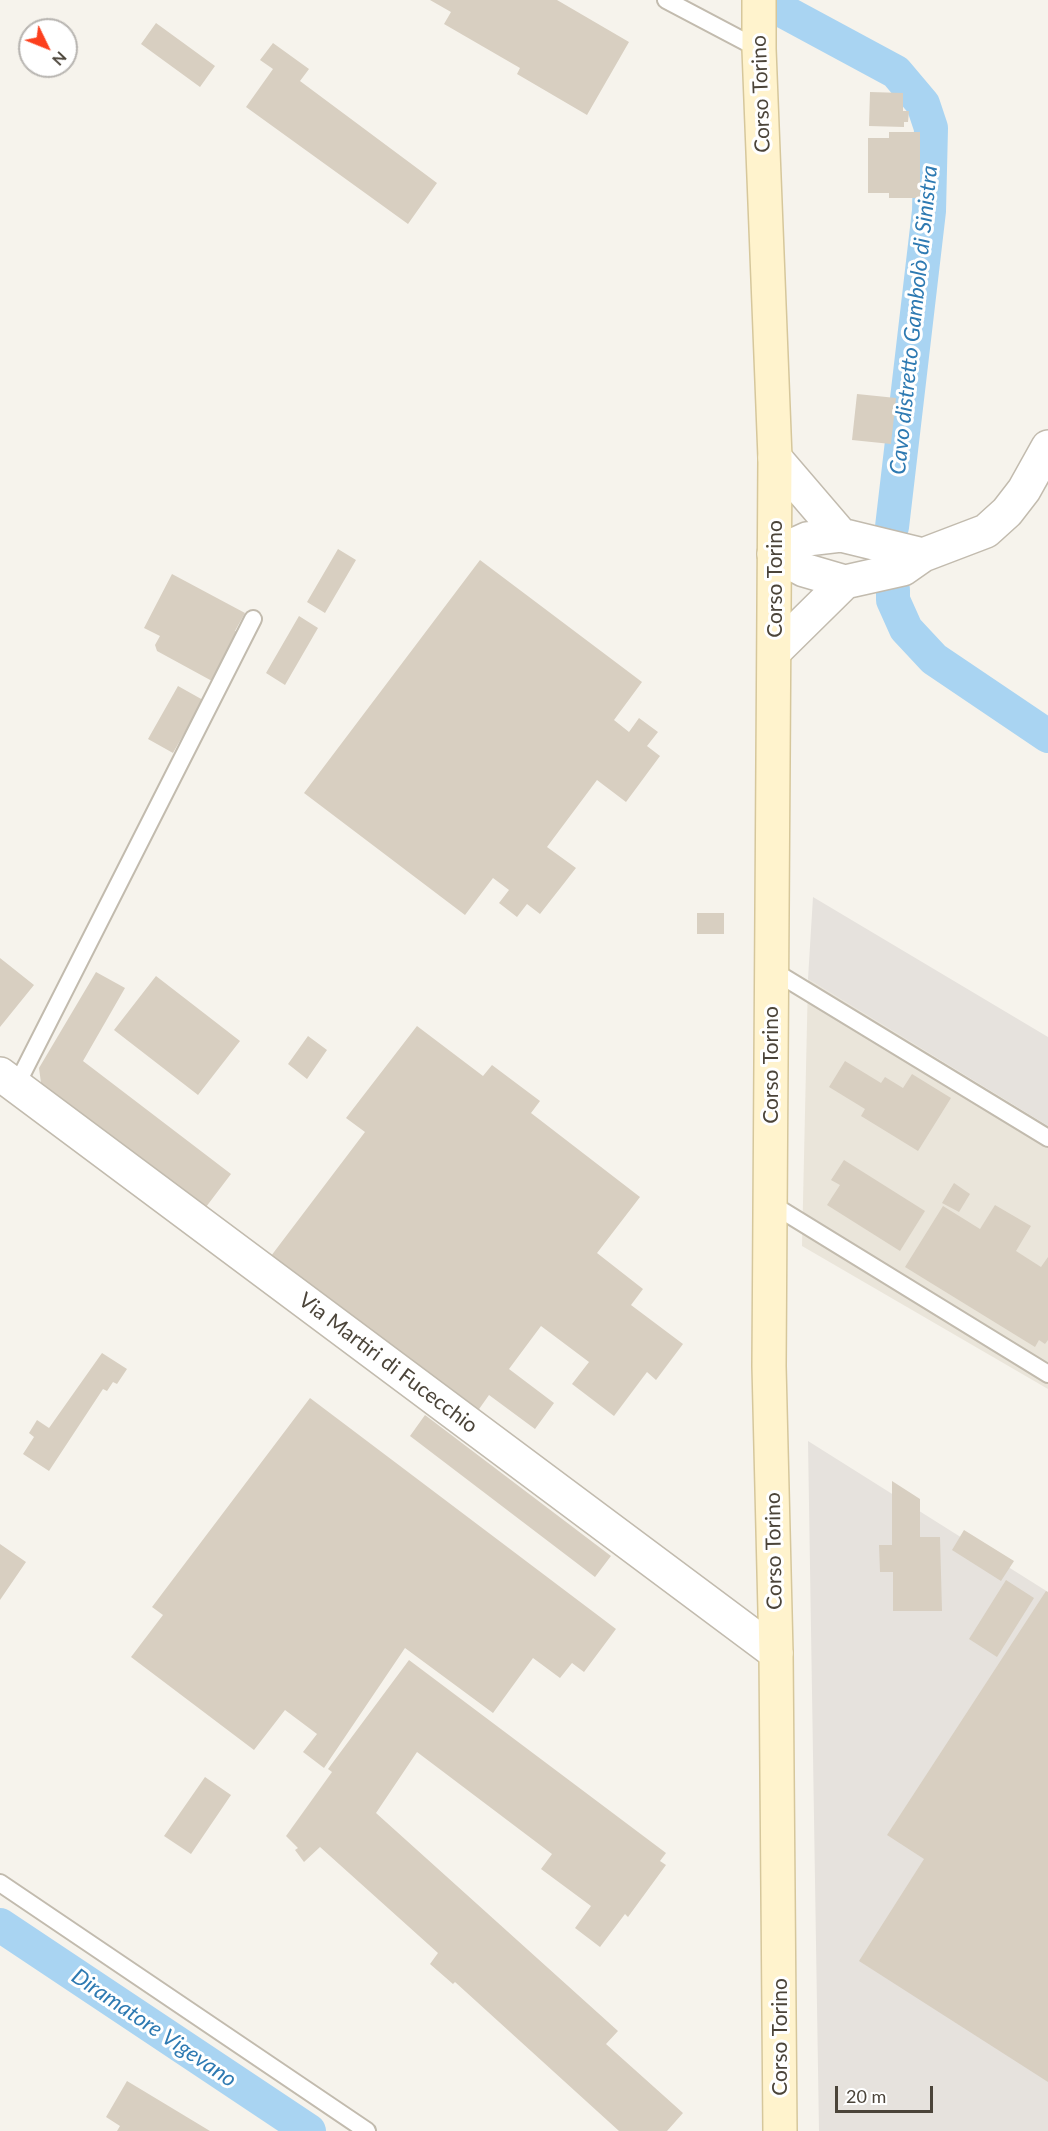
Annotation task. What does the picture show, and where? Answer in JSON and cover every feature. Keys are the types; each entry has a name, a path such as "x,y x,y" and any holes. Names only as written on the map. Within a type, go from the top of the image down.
{"main road":[{"name":"Corso Torino","path":"759,0 759,49 776,458 769,1366 776,1653 780,2131"}],"street":[{"path":"774,554 804,570 845,582 903,569 923,555 986,531 1007,512 1024,490 1048,447"},
{"path":"776,458 841,535"},
{"path":"774,554 807,539 841,535 923,555"},
{"path":"775,651 845,582"},
{"name":"Via Martiri di Fucecchio","path":"8,1080 776,1653"}],"lane":[{"path":"666,0 759,49"},
{"path":"8,1080 253,619"},
{"path":"772,970 1048,1138"},
{"path":"770,1203 1048,1374"},
{"path":"0,1883 367,2131"}],"shaded area":[{"path":"813,897 1048,1037 1048,1126 808,979"},
{"path":"808,979 1048,1126 1048,1389 802,1246"},
{"path":"808,1441 1048,1592 1048,2131 819,2131"}],"building":[{"path":"430,0 557,0 629,42 587,115 517,74 520,68 444,24 451,12"},
{"path":"156,23 215,66 200,87 141,44"},
{"path":"273,43 309,69 300,81 437,183 408,224 246,107 273,69 260,60"},
{"path":"870,92 903,93 903,111 909,111 908,122 904,122 904,127 869,126"},
{"path":"889,132 920,132 920,198 889,198 889,193 868,193 868,138 889,138"},
{"path":"857,394 896,398 891,444 852,440"},
{"path":"338,549 356,560 325,613 307,602"},
{"path":"480,560 642,682 614,720 629,732 639,718 658,732 647,746 660,756 626,802 597,780 547,847 576,868 540,914 527,904 517,917 499,903 509,890 493,878 465,915 304,793"},
{"path":"172,574 245,613 235,631 238,632 212,681 157,651 155,645 160,636 144,628"},
{"path":"299,616 318,628 285,685 266,673"},
{"path":"178,686 203,700 173,753 148,739"},
{"path":"697,913 724,913 724,934 697,934"},
{"path":"0,958 34,985 0,1027"},
{"path":"96,972 125,988 83,1061 231,1174 206,1207 41,1083 39,1068"},
{"path":"156,976 240,1041 198,1095 114,1030"},
{"path":"417,1026 483,1076 492,1065 540,1101 531,1113 640,1197 597,1253 643,1289 631,1305 683,1344 656,1380 647,1372 614,1416 572,1384 589,1362 541,1326 509,1369 554,1403 535,1429 489,1395 477,1412 271,1256 365,1132 346,1118"},
{"path":"308,1036 327,1050 307,1079 288,1064"},
{"path":"845,1061 881,1083 885,1077 903,1088 912,1074 951,1098 918,1151 861,1116 865,1109 829,1087"},
{"path":"844,1160 925,1211 900,1251 827,1205 840,1185 831,1180"},
{"path":"954,1183 970,1194 959,1212 942,1203"},
{"path":"995,1205 1031,1226 1016,1251 1041,1267 1048,1257 1048,1340 1045,1344 1039,1340 1035,1347 905,1267 943,1206 980,1229"},
{"path":"102,1353 127,1369 117,1384 113,1382 107,1391 103,1389 49,1471 23,1454 34,1437 29,1433 37,1420 49,1428"},
{"path":"310,1398 616,1629 584,1672 572,1663 560,1678 533,1658 493,1713 405,1648 324,1768 303,1752 317,1734 285,1710 254,1750 131,1657 163,1615 152,1607"},
{"path":"425,1415 611,1556 595,1577 410,1436"},
{"path":"892,1481 920,1499 920,1537 940,1537 942,1611 893,1611 893,1572 880,1572 879,1545 892,1545"},
{"path":"964,1530 1014,1561 1001,1581 952,1550"},
{"path":"0,1544 26,1562 0,1600"},
{"path":"1006,1580 1034,1598 997,1657 969,1639"},
{"path":"1046,1591 1048,1592 1048,2082 859,1961 924,1859 887,1835"},
{"path":"409,1660 666,1853 660,1861 666,1865 628,1917 625,1914 600,1947 575,1928 591,1906 541,1869 552,1854 417,1752 376,1813 618,2031 606,2044 683,2113 667,2131 619,2131 455,1982 453,1984 430,1964 438,1953 320,1847 304,1862 295,1850 298,1848 286,1836 332,1772 328,1769"},
{"path":"205,1777 231,1795 191,1854 164,1836"},
{"path":"127,2081 210,2131 117,2131 120,2126 106,2117"}],"waterway":[{"name":"Cavo distretto Gambolò di Sinistra","path":"783,11 896,72 923,104 931,128 929,211 892,527"},
{"name":"Cavo distretto Gambolò di Sinistra","path":"893,590 893,600 906,629 934,659 1048,736"},
{"name":"Diramatore Vigevano","path":"0,1925 309,2131"}]}
